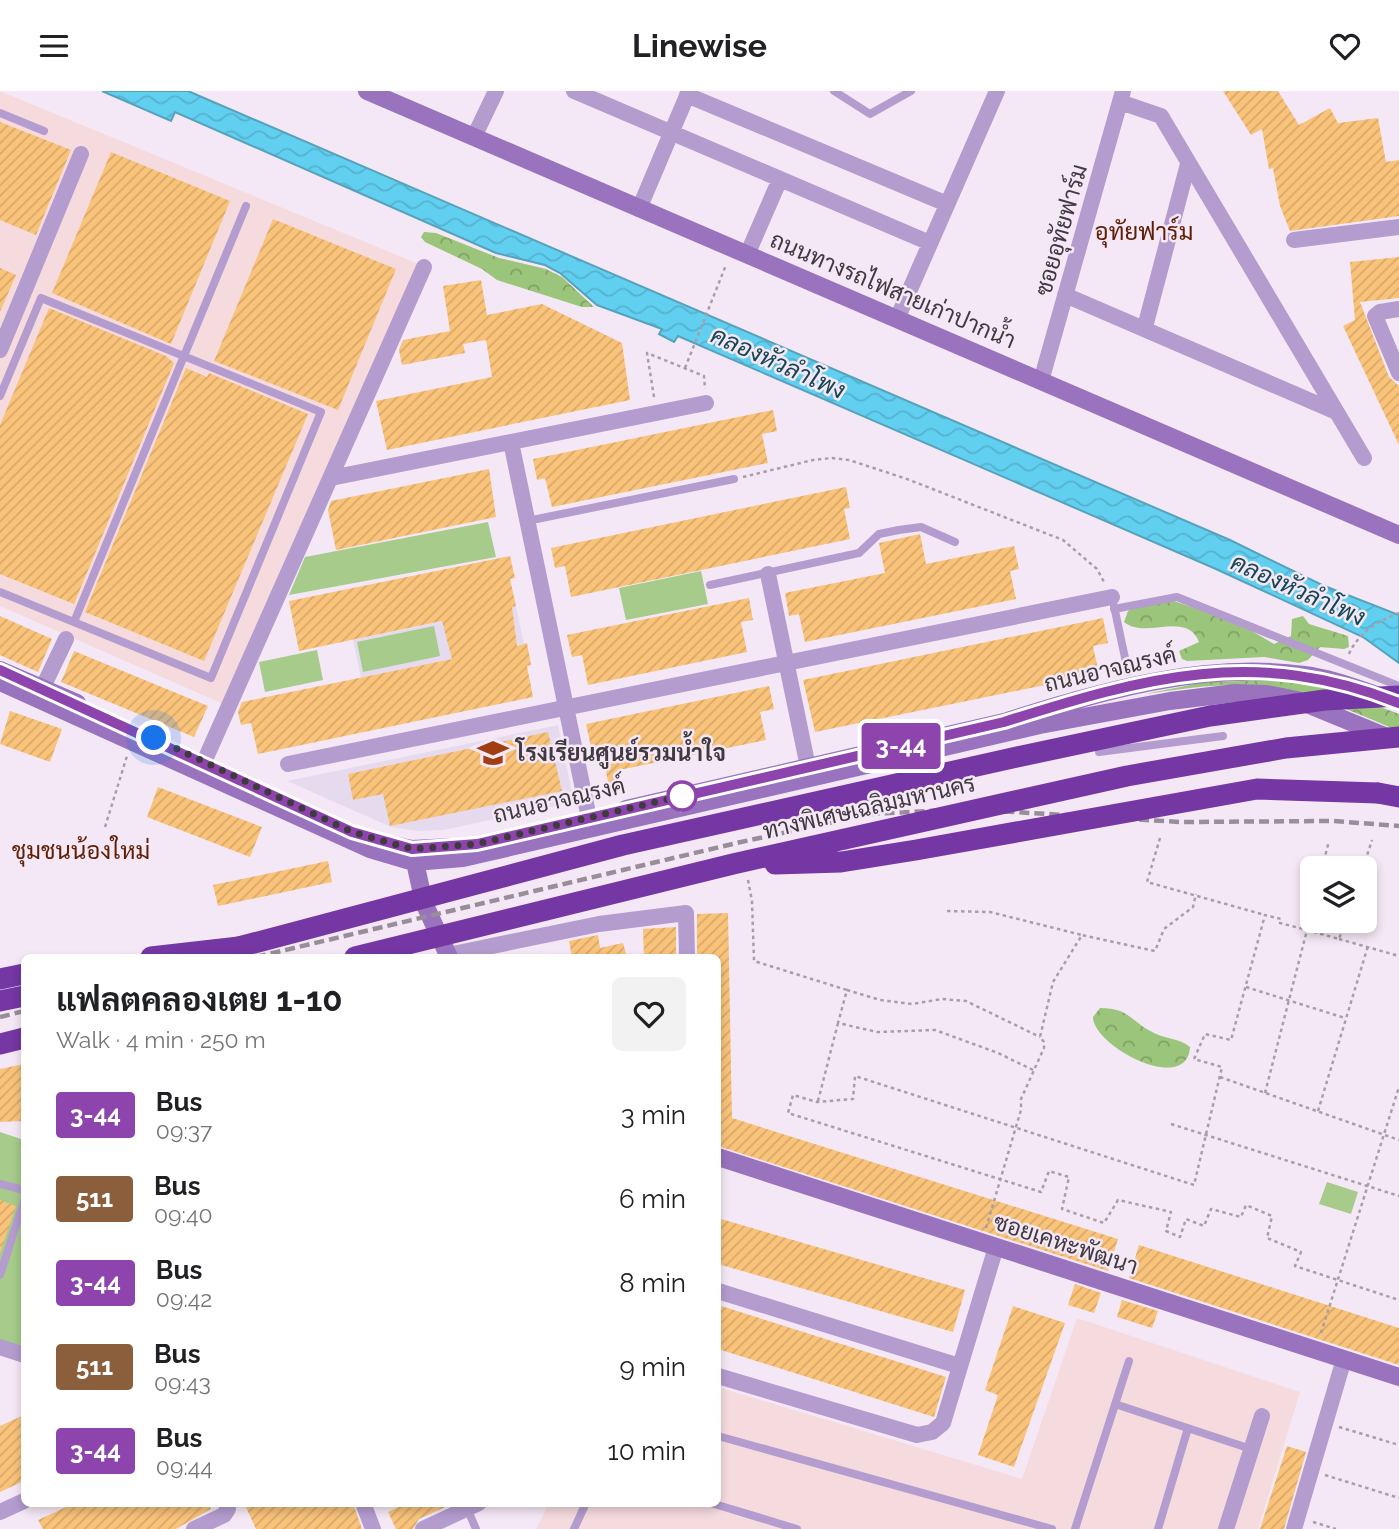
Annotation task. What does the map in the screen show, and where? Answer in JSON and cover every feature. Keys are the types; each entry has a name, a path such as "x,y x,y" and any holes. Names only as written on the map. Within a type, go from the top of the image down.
{"highway":[{"name":"ทางพิเศษเฉลิมมหานคร","path":"208,954 624,845 1017,757 1210,716 1325,700 1399,696"},
{"name":"ทางพิเศษเฉลิมมหานคร","path":"368,954 1127,776 1286,748 1399,740"},
{"path":"740,867 841,862 1257,789 1389,795"},
{"path":"177,954 239,947"},
{"path":"0,979 21,975"},
{"path":"0,1001 21,997"},
{"path":"0,1044 21,1039"}],"main road":[{"name":"ถนนทางรถไฟสายเก่าปากน้ำ","path":"368,91 1399,535"},
{"name":"ถนนอาจณรงค์","path":"0,670 43,687 352,832 413,856 1098,713 1235,693 1266,694 1297,700 1399,740"},
{"name":"ถนนอาจณรงค์","path":"0,683 132,739 370,849 413,856 463,858 809,773 1107,692 1204,674 1246,671 1307,675 1399,703"},
{"path":"413,856 428,916 448,954"},
{"name":"ซอยเคหะพัฒนา","path":"721,1158 1399,1377"}],"street":[{"path":"474,137 496,91"},
{"path":"574,91 930,243"},
{"path":"897,319 997,91"},
{"path":"639,209 688,93 947,204"},
{"path":"1121,96 1161,116 1364,458"},
{"name":"ซอยอุทัยฟาร์ม","path":"1041,381 1121,96"},
{"path":"0,349 80,154"},
{"path":"1145,327 1188,164"},
{"path":"740,252 780,179"},
{"path":"1294,240 1399,227"},
{"path":"204,762 424,267"},
{"path":"1065,295 1145,327 1334,411"},
{"path":"1399,309 1380,311 1375,317 1393,349 1399,373"},
{"path":"331,478 706,403"},
{"path":"511,442 589,818"},
{"path":"768,574 809,773"},
{"path":"288,764 786,663 1113,603"},
{"path":"43,687 66,639"},
{"path":"458,954 599,924 686,913 687,954"},
{"path":"721,1376 917,1435 932,1432 943,1423 989,1245"},
{"path":"721,1292 959,1366"},
{"path":"0,1347 21,1354"},
{"path":"1296,1523 1344,1359"},
{"path":"1226,1529 1262,1416"},
{"path":"0,1512 21,1502"},
{"path":"194,1529 224,1515 227,1507"},
{"path":"365,1507 373,1529"},
{"path":"422,1529 471,1507"}],"lane":[{"path":"834,91 870,114 911,91"},
{"path":"0,113 44,131"},
{"path":"74,622 246,206"},
{"path":"0,397 41,298 321,412 211,678 0,592"},
{"path":"527,521 734,479"},
{"path":"710,585 859,553 879,534 899,530 921,527 955,543"},
{"path":"1128,672 1113,603 1177,597 1399,686"},
{"path":"1099,752 1223,736"},
{"path":"0,1184 21,1189"},
{"path":"0,1275 21,1210"},
{"path":"1075,1529 1129,1361"},
{"path":"1115,1404 1251,1449"},
{"path":"1158,1529 1188,1428"},
{"path":"721,1437 1052,1529"},
{"path":"721,1506 797,1529"},
{"path":"473,1507 476,1529"},
{"path":"574,1529 584,1507"}],"path":[{"path":"685,368 707,313 740,252"},
{"path":"657,412 647,353 704,376 706,403"},
{"path":"734,479 813,460 849,460 907,479 1063,540 1097,569 1113,603"},
{"path":"1354,643 1371,627 1398,614"},
{"path":"105,827 132,739"},
{"path":"674,782 682,819"},
{"path":"1160,838 1147,882 1281,919 1280,923 1300,928"},
{"path":"1367,856 1372,840"},
{"path":"1325,856 1329,841"},
{"path":"740,867 752,901 754,961 880,1000 912,1004 942,999 966,1001 1040,1037 1044,1042 1044,1048 1021,1100 1016,1128 1000,1181 989,1245"},
{"path":"947,911 990,912 1155,951 1164,929 1193,908 1196,894"},
{"path":"1265,915 1231,1040 1205,1034 1194,1059 1222,1067 1194,1185 855,1076 853,1099 817,1102 793,1095 788,1113 1041,1192 1049,1171 1069,1177 1062,1209 1104,1223 1118,1200 1171,1212 1166,1231 1180,1237 1186,1219 1204,1226 1211,1209 1241,1217 1246,1205 1272,1216 1267,1238 1301,1252 1295,1266 1399,1300"},
{"path":"1265,1093 1306,933"},
{"path":"1318,933 1399,956"},
{"path":"1339,939 1341,933"},
{"path":"1040,1037 1053,982 1082,935"},
{"path":"1318,1111 1368,946"},
{"path":"1246,987 1345,1019"},
{"path":"817,1102 846,990"},
{"path":"838,1023 877,1033 936,1030 998,1053 1034,1071"},
{"path":"1220,1077 1399,1140"},
{"path":"1316,1350 1399,1087"},
{"path":"1171,1124 1399,1196"},
{"path":"1326,1423 1399,1445"},
{"path":"1311,1471 1399,1497"},
{"path":"1296,1523 1336,1529"}],"shaded area":[{"path":"0,91 421,265 223,704 0,606"},
{"path":"516,606 524,644 361,678 353,640"},
{"name":"โรงเรียนศูนย์รวมน้ำใจ","path":"558,725 574,802 444,830 418,831 391,827 287,781"},
{"path":"1077,1318 1300,1392 1258,1529 536,1529 547,1507 721,1507 721,1388 1022,1479"}],"green space":[{"path":"424,232 436,233 499,258 546,269 562,277 594,307 582,307 497,280 482,269 425,242 421,237"},
{"path":"488,522 496,557 289,595 305,557"},
{"path":"701,571 708,604 626,620 619,588"},
{"path":"1174,601 1238,623 1274,644 1291,636 1292,619 1303,616 1309,624 1348,636 1349,647 1320,647 1308,660 1299,663 1264,657 1187,661 1182,659 1179,651 1199,642 1193,633 1185,628 1143,628 1124,622 1128,611 1134,608"},
{"path":"434,626 440,656 363,672 357,642"},
{"path":"317,650 323,680 265,692 259,662"},
{"path":"1280,680 1332,689 1399,714 1399,731 1316,698 1265,686 1220,685 1145,694 1205,682"},
{"path":"1100,1008 1118,1010 1154,1033 1186,1044 1190,1047 1185,1061 1174,1067 1158,1067 1123,1052 1097,1029 1093,1017"},
{"path":"0,1132 21,1139 21,1347 0,1341"},
{"path":"1327,1182 1358,1192 1351,1214 1319,1204"}],"water":[{"name":"คลองหัวลำโพง","path":"102,91 188,91 1230,540 1322,585 1399,615 1399,663 1363,637 1216,569 678,336 674,342 659,334 662,329 597,305 560,273 545,265 496,253 175,112 171,121"}],"building":[{"path":"1223,91 1278,91 1299,125 1330,108 1338,123 1378,118 1386,162 1399,160 1399,216 1290,231 1280,206 1273,168 1269,169 1262,129 1251,135"},
{"path":"0,122 71,150 36,235 0,220"},
{"path":"111,152 230,201 171,344 52,293"},
{"path":"273,219 396,269 338,410 214,361"},
{"path":"1399,257 1399,298 1360,302 1389,377 1399,386 1399,445 1343,326 1355,320 1350,262"},
{"path":"0,268 16,275 0,312"},
{"path":"481,280 487,315 542,304 622,343 630,400 387,450 376,401 492,377 486,340 463,344 465,353 402,365 399,350 403,340 450,331 443,286"},
{"path":"49,308 166,356 174,363 74,604 0,574 0,425"},
{"path":"186,368 207,377 209,373 308,414 204,661 85,612"},
{"path":"773,410 777,431 762,434 768,463 552,507 545,478 537,480 533,459"},
{"path":"489,469 496,517 336,550 328,510 331,501"},
{"path":"846,487 850,508 844,509 850,539 571,597 565,566 555,568 551,548"},
{"path":"920,534 926,564 1014,546 1019,569 1010,571 1016,599 805,642 799,614 789,616 785,593 885,573 879,543"},
{"path":"510,556 515,578 510,579 516,606 512,607 517,646 527,643 531,665 527,666 533,697 258,754 251,723 241,725 238,712 242,702 452,659 442,621 299,651 289,601"},
{"path":"749,598 753,620 741,622 747,652 588,685 582,655 572,657 567,635"},
{"path":"0,616 52,639 38,672 0,655"},
{"path":"1103,618 1108,643 1093,646 1099,674 815,732 803,680"},
{"path":"74,651 208,706 194,737 61,682"},
{"path":"769,686 774,709 760,712 766,740 619,770 622,784 609,787 601,745 591,747 586,724"},
{"path":"10,711 62,729 50,762 0,744"},
{"name":"โรงเรียนศูนย์รวมน้ำใจ","path":"548,732 562,791 390,826 383,794 353,800 348,774"},
{"path":"158,787 262,827 250,857 147,817"},
{"path":"328,861 332,882 218,906 213,885"},
{"path":"728,913 732,1118 1118,1239 1108,1271 721,1147 721,954 697,954 697,914"},
{"path":"676,927 676,954 644,954 643,929"},
{"path":"598,935 600,948 623,943 626,954 571,954 569,941"},
{"path":"21,1065 21,1121 0,1122 0,1069"},
{"path":"0,1200 16,1206 0,1253"},
{"path":"721,1219 965,1290 953,1332 721,1265"},
{"path":"1139,1245 1399,1328 1399,1365 1129,1278"},
{"path":"1075,1284 1101,1293 1094,1313 1068,1305"},
{"path":"1122,1300 1158,1311 1152,1328 1117,1317"},
{"path":"721,1306 946,1377 934,1417 721,1350"},
{"path":"1013,1306 1065,1323 1014,1467 978,1455 998,1395 985,1390"},
{"path":"21,1416 21,1482 0,1492 0,1426"},
{"path":"1287,1446 1306,1452 1284,1529 1260,1529"},
{"path":"66,1507 211,1509 176,1529 43,1529 38,1520"},
{"path":"246,1507 354,1507 362,1529 256,1529"},
{"path":"399,1507 445,1507 419,1519 413,1529 396,1529 388,1512"}],"railway":[{"path":"269,954 741,842 871,814 965,809 1180,822 1333,821 1399,826"},
{"path":"0,1017 21,1012"}],"bus line":[{"name":"3-44","path":"0,670 43,687 352,832 379,843 412,849 441,849 477,844 1004,722 1107,692 1166,679 1234,671 1271,671 1307,675 1348,685 1399,703"}],"place":[{"name":"โรงเรียนศูนย์รวมน้ำใจ","path":"493,753"}],"district":[{"name":"อุทัยฟาร์ม","path":"1144,232"},
{"name":"ชุมชนน้องใหม่","path":"81,851"}],"route":[{"path":"154,738 352,832 379,843 412,849 441,849 477,844 686,795 682,796"}]}
